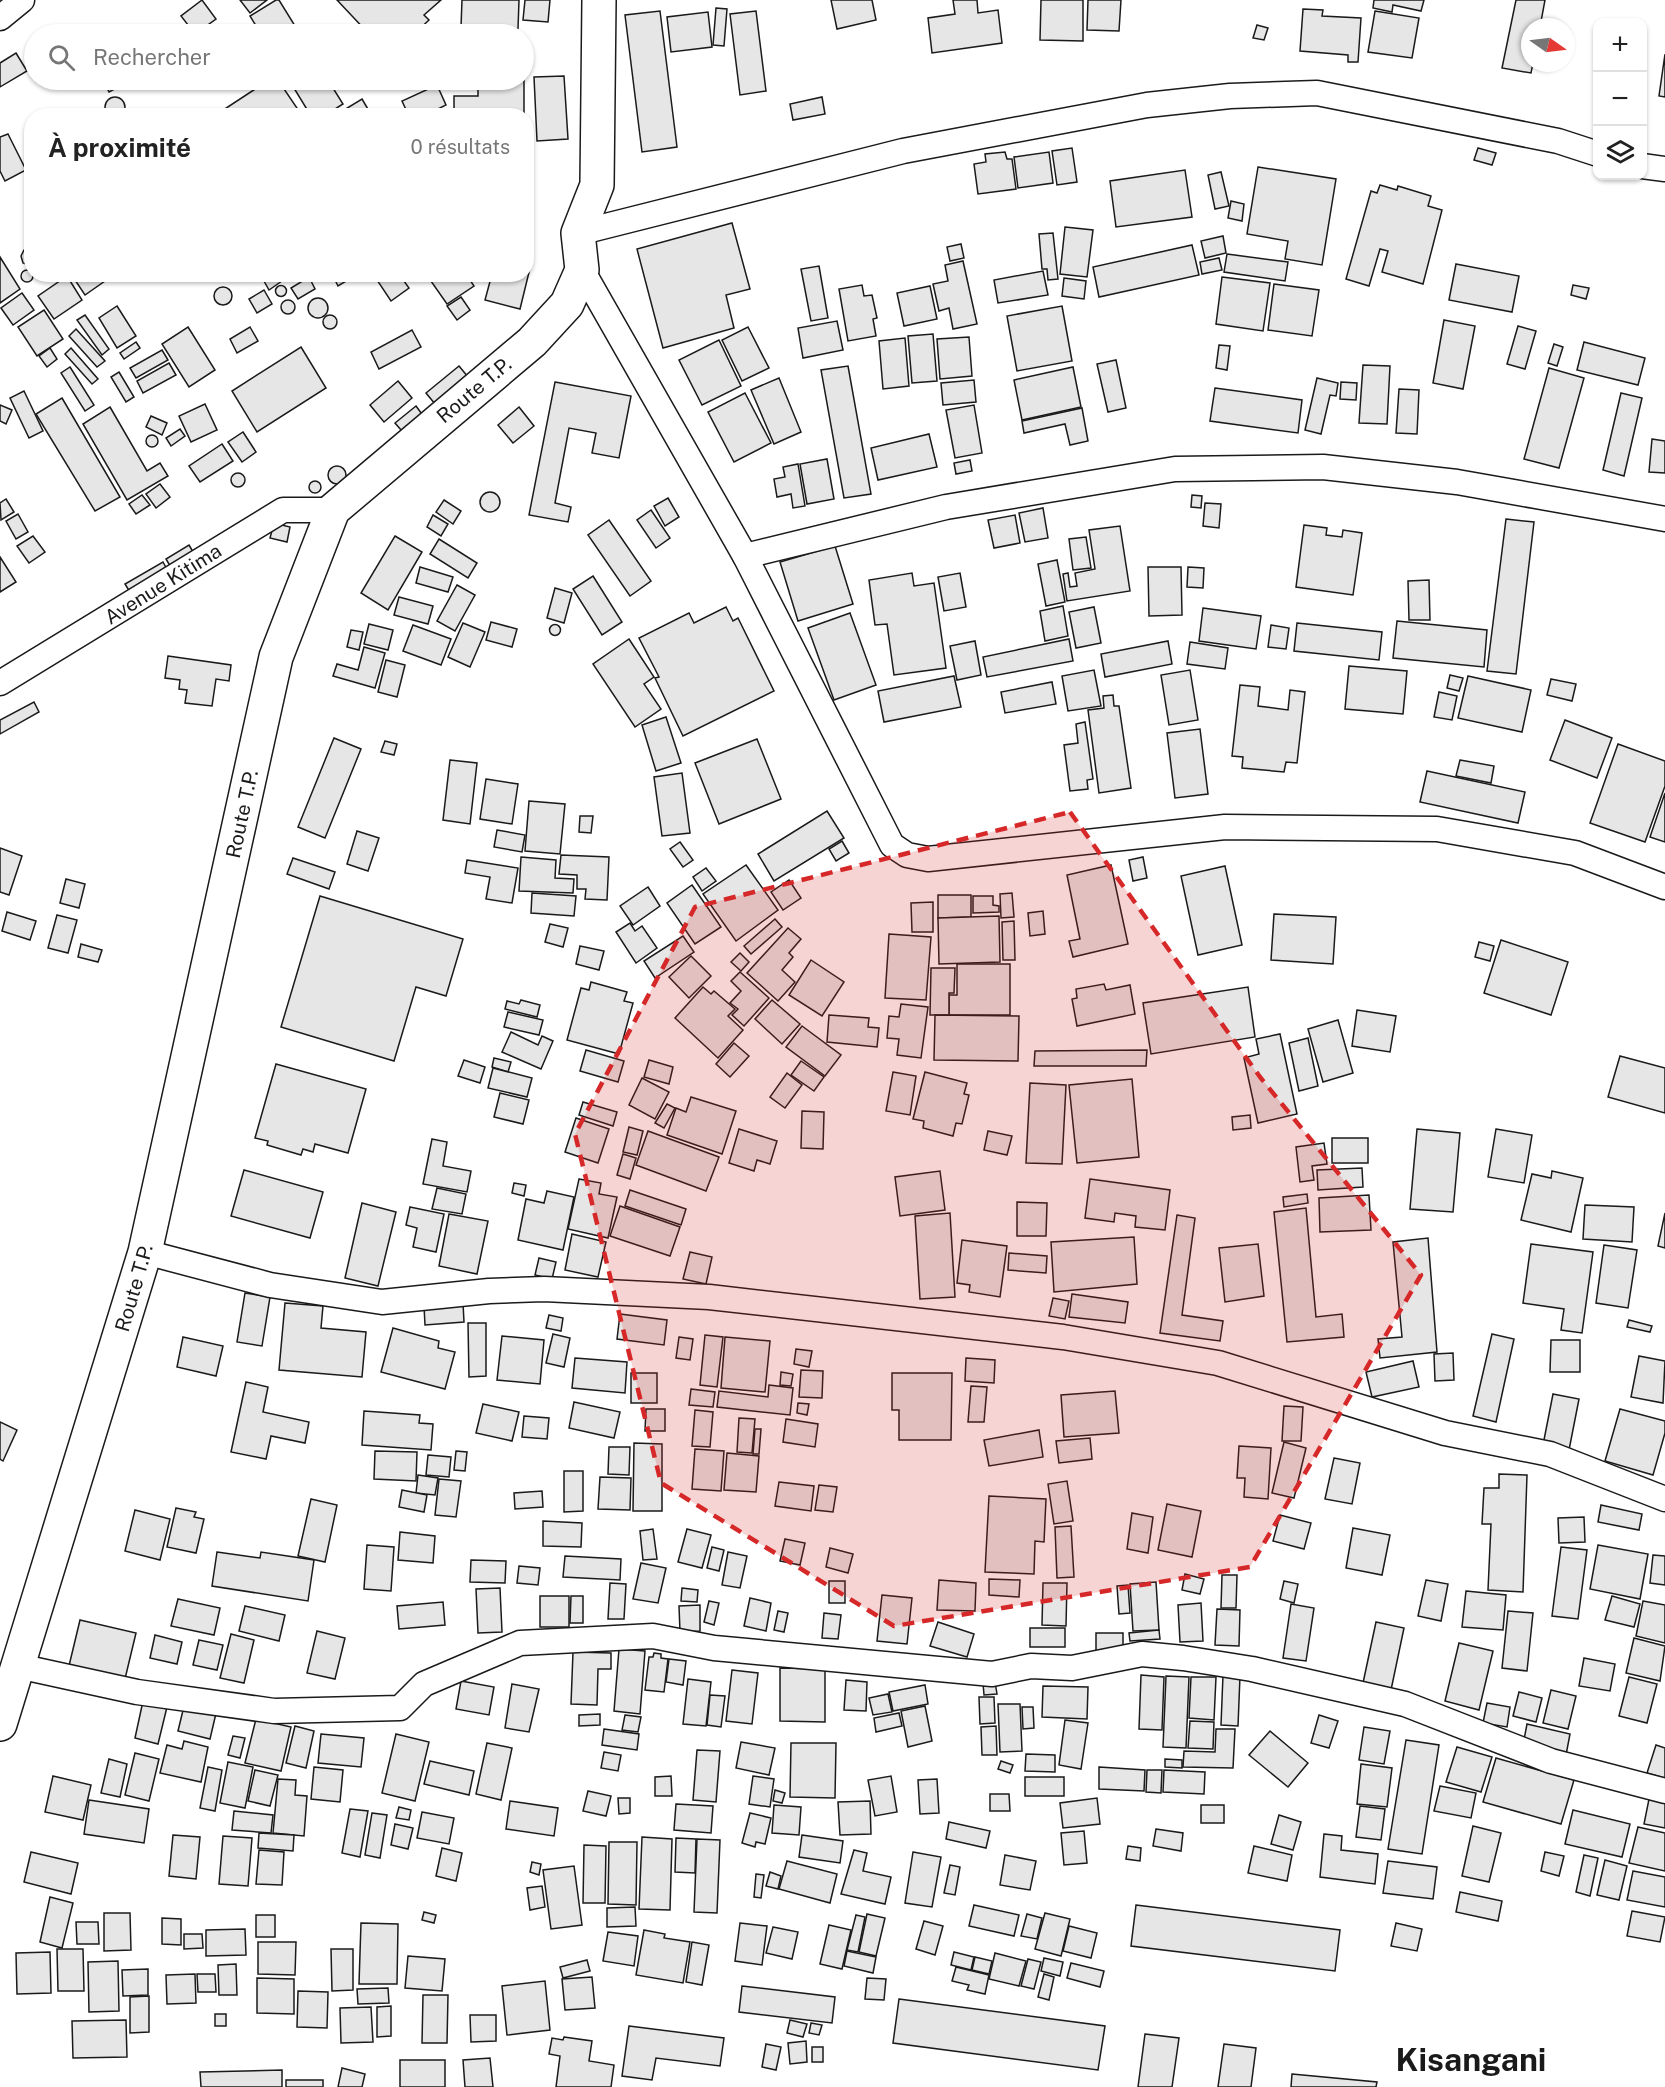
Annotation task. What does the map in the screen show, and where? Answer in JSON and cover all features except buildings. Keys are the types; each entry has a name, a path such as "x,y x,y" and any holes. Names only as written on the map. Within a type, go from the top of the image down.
{"street":[{"path":"0,18 22,0"},
{"name":"Route T.P.","path":"0,1724 145,1252 276,657 333,510 532,342 567,304 582,270 578,233 597,185 599,0"},
{"path":"578,233 903,151 1147,105 1230,96 1317,93 1558,141 1593,152"},
{"path":"1647,167 1665,169"},
{"path":"582,270 745,556 892,845 907,855 928,859 1225,827 1437,829 1575,854 1665,886"},
{"path":"745,556 946,507 1175,469 1323,466 1457,482 1665,519"},
{"name":"Avenue Kitima","path":"0,683 283,510 333,510"},
{"path":"145,1252 270,1285 382,1302 489,1291 556,1289 709,1297 1063,1337 1218,1363 1445,1433 1550,1454 1665,1499"},
{"path":"18,1666 137,1692 274,1711 400,1708 424,1684 520,1643 654,1636 714,1648 992,1674 1031,1666 1072,1668 1142,1654 1252,1669 1405,1704 1551,1761 1665,1791"}],"highlighted area":[{"path":"1070,812 1260,1077 1421,1275 1250,1567 894,1626 661,1483 575,1134 695,907"}],"district":[{"name":"Kisangani","path":"1471,2060"}]}
